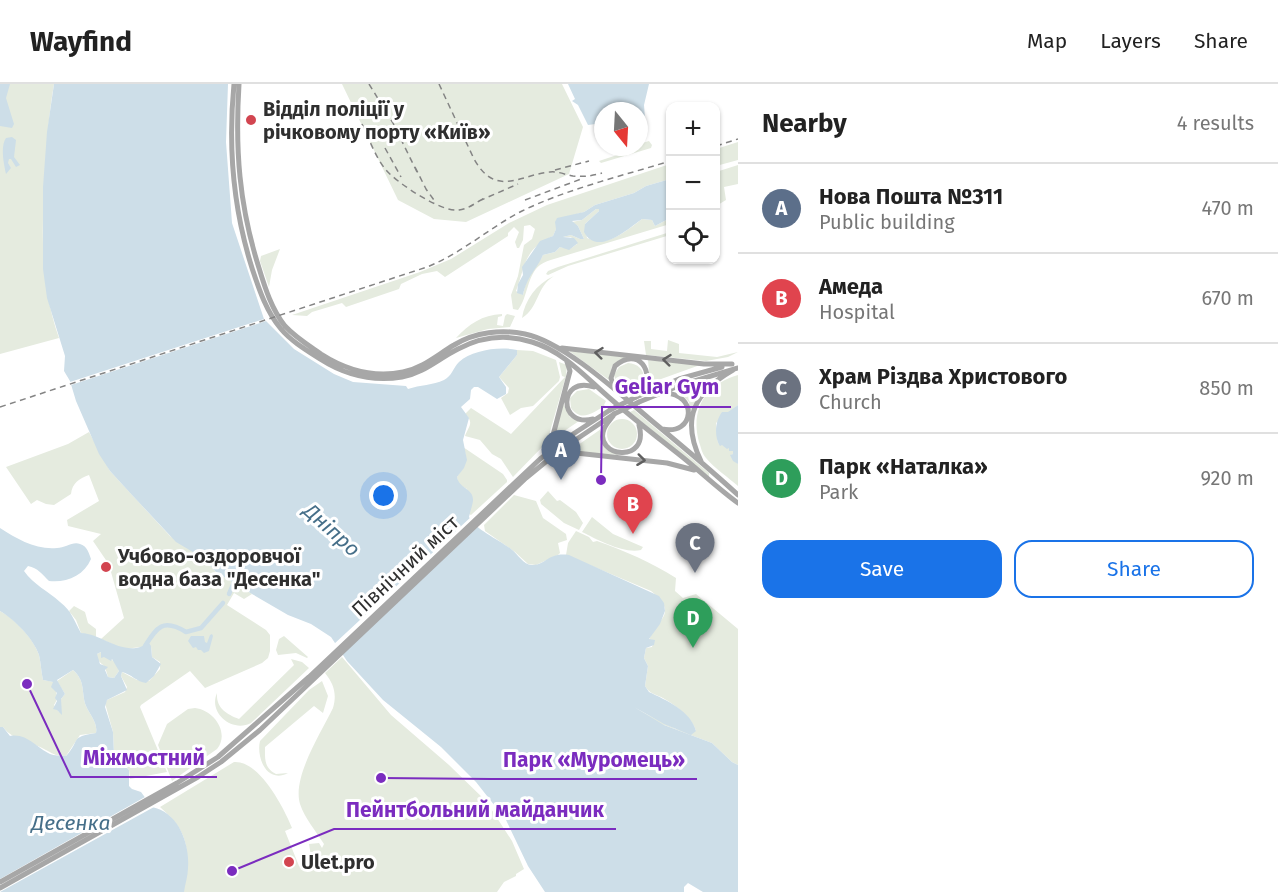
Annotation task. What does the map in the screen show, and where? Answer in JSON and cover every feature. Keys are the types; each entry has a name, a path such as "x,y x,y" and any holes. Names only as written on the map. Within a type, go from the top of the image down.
{"main road":[{"path":"234,84 231,153 239,219 248,255 264,301 274,320 288,336 339,370 370,379 399,378 420,372 458,349 489,338 510,337 540,344 562,355 639,423 738,503"},
{"path":"239,84 238,165 242,200 251,243 275,310 296,337 342,366 361,372 381,374 416,368 430,362 459,342 488,333 505,332 525,334 573,350 735,366"},
{"path":"555,345 618,393 736,493"},
{"path":"542,461 552,439 570,371 562,355"},
{"path":"618,393 611,384 611,373 618,363 631,359 641,362 647,373 647,383 639,398"},
{"path":"542,461 612,412 639,398 679,379 735,366"},
{"path":"639,398 660,393 735,366"},
{"path":"704,465 697,452 692,432 694,408 706,389 735,366"},
{"path":"599,389 589,385 579,385 572,389 566,399 568,410 574,417 588,420 612,412"},
{"path":"660,393 675,394 681,397 687,404 688,413 686,422 680,428 661,429"},
{"path":"612,412 603,432 605,443 614,452 625,453 637,446 641,434 639,423"},
{"path":"542,461 597,417"},
{"path":"542,461 576,453 667,463 686,466 700,472"},
{"name":"Північний міст","path":"178,785 218,757 309,680 542,461"},
{"path":"708,480 711,471"},
{"path":"725,493 736,493"},
{"path":"0,882 178,785"},
{"path":"0,888 178,785"}],"shaded area":[{"path":"0,84 54,84 49,116 44,192 43,255 48,296 59,338 0,354"},
{"path":"342,84 562,84 583,127 569,174 466,222 434,219 398,200"},
{"path":"738,142 738,160 720,165 720,148"},
{"path":"614,156 624,156 601,163 599,161"},
{"path":"666,165 666,180 595,205 584,212 556,220 557,227 553,236 536,247 527,259 516,291 523,295 529,277 543,255 555,252 560,247 570,249 577,244 571,237 563,237 571,235 584,239 578,226 572,222 582,220 596,209 599,211 585,224 587,238 595,241 616,237 642,219 652,220 655,226 666,220 666,225 543,263 532,274 518,310 513,309 511,295 518,276 524,245 532,239 535,229 530,225 524,226 523,240 519,248 515,242 519,232 514,227 508,236 445,277 437,271 422,274 401,284 399,289 346,307 342,303 312,312 307,316 292,315 420,272 451,259 509,223 547,205"},
{"path":"738,165 738,184 724,187 726,200 720,204 720,171"},
{"path":"666,233 666,236 546,274 558,267"},
{"path":"280,249 272,270 269,287 260,261 261,256"},
{"path":"554,276 544,286 532,309 522,318 532,293"},
{"path":"502,314 498,317 497,325 503,326 507,314 515,316 510,327 488,329 456,338 476,321"},
{"path":"668,340 679,344 679,353 717,357 738,352 728,357 706,361 646,355 644,341 651,341 651,349 667,351"},
{"path":"517,350 533,351 556,360 560,377 559,381 533,406 521,408 510,415 501,398 508,393 509,388 499,377 517,355"},
{"path":"569,351 626,357 612,366 609,380"},
{"path":"648,360 700,365 650,383"},
{"path":"559,362 567,365 566,376 547,442 513,477 501,459 492,454 480,440 465,436 470,420 465,414 471,408 511,434 565,377 562,376"},
{"path":"628,363 640,368 644,379 639,389 632,393 626,391 625,394 617,387 614,375 619,367"},
{"path":"738,375 738,405 716,423 718,443 729,448 729,451 733,451 731,455 738,464 738,486 713,466 705,456 699,442 697,419 699,409 709,391 727,379"},
{"path":"710,382 697,397 690,413 689,402 679,392"},
{"path":"589,389 606,401 605,406 588,415 579,415 571,408 570,398 577,391"},
{"path":"563,403 570,417 579,421 554,438"},
{"path":"634,410 709,473 709,477 630,412"},
{"path":"622,419 633,423 637,434 633,445 622,449 611,445 607,434 611,423"},
{"path":"601,429 606,445 620,455 568,452"},
{"path":"89,432 110,471 170,536 203,558 216,572 252,594 244,599 234,593 227,605 266,630 270,635 268,658 262,663 205,688 190,671 141,705 167,772 130,779 129,770 114,755 113,732 105,703 125,692 127,687 121,676 122,672 137,680 149,681 160,669 160,662 152,657 151,646 123,649 101,639 124,618 112,569 93,541 101,534 68,526 67,520 99,501 89,475 77,482 71,494 54,505 37,500 31,504 6,467 68,444"},
{"path":"463,447 503,474 507,480 471,515 469,514 467,489 458,484 457,477 465,463 466,456"},
{"path":"548,491 557,501 560,500 576,512 583,523 579,530 564,523 541,504 540,500"},
{"path":"514,495 536,501 543,518 566,534 567,540 558,543 560,553 558,555 536,565 528,564 485,531 484,525"},
{"path":"592,517 613,534 643,547 641,550 627,550 582,532"},
{"path":"576,531 589,537 593,542 597,541 628,553 667,572 676,578 675,591 683,598 696,594 738,629 738,765 712,743 650,722 634,708 676,729 696,731 682,711 650,692 645,686 648,666 644,658 646,648 652,647 654,640 649,640 664,616 664,605 651,591 566,555 568,543"},
{"path":"74,606 85,612 88,623 96,629 96,637 81,633 76,620 69,611"},
{"path":"0,611 17,624 32,642 39,655 43,680 54,682 57,697 54,705 59,712 61,699 65,694 57,681 73,670 80,678 86,706 95,722 96,733 80,735 66,756 54,754 17,738 0,727"},
{"path":"284,636 308,657 296,653 278,655 276,650 279,639"},
{"path":"101,652 117,665 119,671 114,678 108,677 105,667 98,660 97,654"},
{"path":"342,657 391,715 449,765 486,801 512,841 524,869 504,882 497,892 177,892 184,888 187,863 186,843 178,826 160,807 234,762 243,763 252,769 277,798 292,828 285,831 299,866 307,863 319,851 311,856 309,844 319,843 322,848 324,844 300,804 300,781 315,742 333,708 334,689 325,673"},
{"path":"291,659 302,662 309,668 251,723 236,725 219,714 215,700 217,693 218,703 223,710 239,719 294,665"},
{"path":"322,681 328,696 323,713 314,706 265,747 265,759 269,769 276,774 288,773 274,775 265,768 262,761 260,741 309,690"},
{"path":"195,708 208,713 218,723 222,736 221,743 217,749 172,781 158,745 167,724 188,709"}],"water":[{"path":"0,84 10,84 6,98 14,124 12,128 0,126"},
{"name":"Дніпро","path":"54,84 228,84 226,142 232,223 264,319 294,349 334,374 353,382 406,386 408,389 444,380 459,362 471,354 495,349 517,350 517,355 499,377 506,387 506,394 497,399 478,387 474,387 471,390 470,399 461,407 469,418 463,440 467,460 457,477 460,484 473,497 469,517 472,522 511,549 527,564 541,563 556,555 569,555 659,596 664,603 665,611 660,624 649,639 655,640 654,645 646,648 644,658 648,666 645,686 649,692 683,712 696,731 691,735 664,724 634,707 664,725 712,743 738,765 738,892 703,892 688,883 684,887 684,892 545,892 528,866 506,820 476,782 441,747 383,700 347,661 331,637 311,624 288,615 216,572 203,558 176,542 110,471 99,454 64,371 65,356 47,298 43,269 43,187 47,132"},
{"path":"568,84 649,84 645,102 594,102 594,124 588,125 578,105 572,101 575,99"},
{"path":"12,137 16,140 14,157 20,165 16,167 9,159 8,163 11,168 6,174 3,151 6,138"},
{"path":"666,180 666,220 655,226 652,220 642,219 613,239 597,242 590,239 584,232 585,224 599,211 596,209 582,220 572,221 578,226 584,239 571,235 563,237 574,238 578,243 569,250 560,247 555,252 543,255 523,295 517,293 518,284 523,275 522,267 540,241 553,236 557,218 584,212 595,205 634,193 646,186"},
{"path":"738,405 738,464 730,455 733,451 720,446 716,429 722,412 728,412"},
{"name":"Десенка","path":"0,528 20,540 42,547 60,548 77,543 86,548 91,559 84,570 74,577 62,581 49,581 31,567 28,566 24,571 67,609 81,633 121,647 138,648 149,643 151,646 152,657 161,664 154,676 146,683 122,672 121,676 127,690 107,700 105,707 113,732 114,754 129,770 129,786 141,792 152,807 169,815 184,839 187,849 188,874 184,892 0,892 0,727 3,727 10,736 27,739 50,754 66,756 76,740 96,733 96,729 95,722 86,706 82,683 73,670 57,680 65,694 61,699 62,715 53,709 57,701 55,698 57,693 51,687 53,682 43,680 40,658 36,649 23,630 0,611","holes":["101,652 101,658 104,657 111,661 112,659 119,671 114,678 108,677 105,670 108,667 100,664 97,654"]},
{"path":"212,634 209,651 204,653 196,647 193,648 188,641 191,636 204,636 207,643"}],"pier":[{"path":"267,318 269,320 68,386 67,383"},
{"path":"472,516 474,520 340,656 333,645"},
{"path":"145,797 154,807 0,892 0,879"}],"waterway":[{"path":"229,594 235,580"},
{"path":"145,646 153,634 166,625 186,632 201,628 223,603"}],"railway":[{"path":"369,84 393,123 417,172"},
{"path":"439,84 474,159 482,171 491,178 509,181 550,172 573,176 591,176 602,173"},
{"path":"362,124 375,153 386,170 420,196 451,210 469,207 485,198"},
{"path":"720,145 738,139"},
{"path":"385,148 401,177"},
{"path":"555,170 589,161"},
{"path":"0,407 427,267 452,255 510,218 539,203 576,189 666,162"},
{"path":"415,167 434,200"},
{"path":"525,200 584,178"},
{"path":"479,201 518,184"}],"place":[{"name":"Відділ поліції у річковому порту «Київ»","path":"251,120"},
{"name":"Нова Пошта №311","path":"561,480"},
{"name":"Geliar Gym","path":"601,480"},
{"name":"Амеда","path":"633,534"},
{"name":"Учбово-оздоровчої водна база \"Десенка\"","path":"106,567"},
{"name":"Храм Різдва Христового","path":"695,573"},
{"name":"Парк «Наталка»","path":"693,648"},
{"name":"Міжмостний","path":"27,684"},
{"name":"Парк «Муромець»","path":"381,778"},
{"name":"Ulet.pro","path":"289,862"},
{"name":"Пейнтбольний майданчик","path":"232,871"}]}
